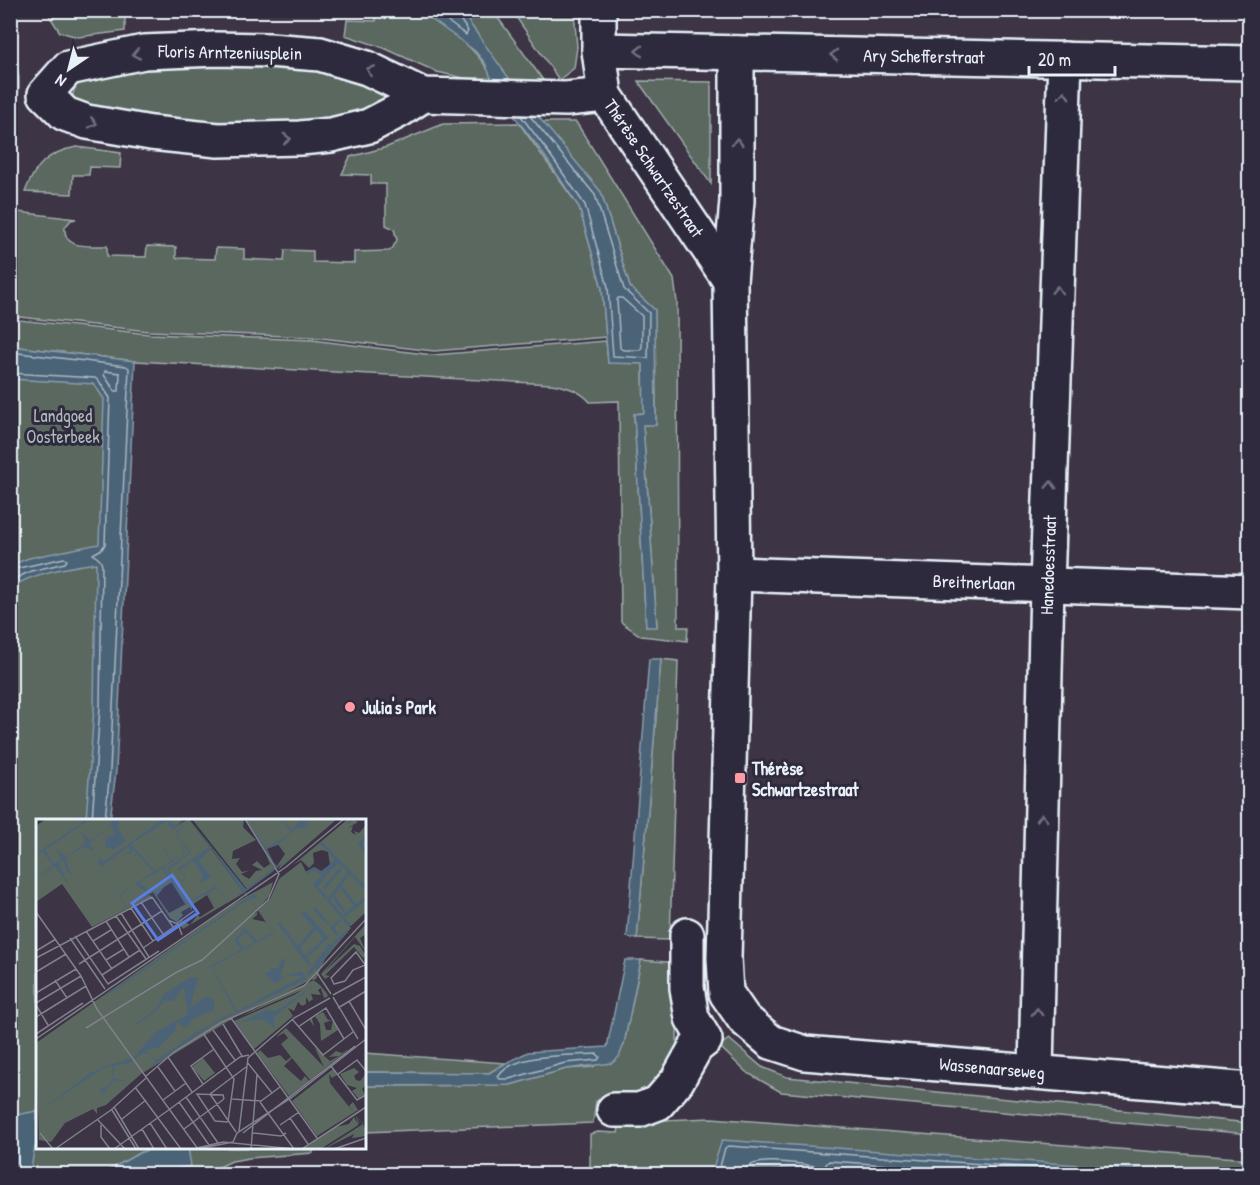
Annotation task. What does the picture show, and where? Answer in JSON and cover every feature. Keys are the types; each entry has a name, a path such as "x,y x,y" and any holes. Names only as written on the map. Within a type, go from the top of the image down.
{"street":[{"name":"Thérèse Schwartzestraat","path":"599,10 599,50 605,95 730,281"},
{"name":"Floris Arntzeniusplein","path":"423,94 400,110 369,126 331,135 218,140 151,133 87,122 65,114 45,94 68,68 144,52 216,49 320,54 367,68 423,94 566,99 605,95"},
{"name":"Ary Schefferstraat","path":"599,50 1250,63"},
{"name":"Thérèse Schwartzestraat","path":"737,53 737,201 730,281 734,574 724,958 726,993 744,1019"},
{"name":"Hanedoesstraat","path":"1036,1071 1047,585 1065,59"},
{"name":"Breitnerlaan","path":"734,574 1250,592"},
{"path":"687,935 687,988 692,1018 705,1040"},
{"path":"614,1110 639,1110 658,1103 677,1081 696,1047 744,1019"},
{"name":"Wassenaarseweg","path":"744,1019 771,1042 805,1053 1250,1090"}],"green space":[{"path":"392,10 426,13 455,34 472,50 493,79 469,79 437,72 384,48 345,35 347,20 376,21 376,13 391,13"},
{"path":"46,11 95,11 95,15 125,15 125,31 78,37 60,32"},
{"path":"461,11 493,11 543,80 517,91"},
{"path":"512,11 574,11 577,47 574,68 559,80"},
{"path":"11,54 18,70 19,86 11,119"},
{"path":"141,62 314,64 393,96 386,107 294,131 85,111 72,97 76,84 90,75"},
{"path":"638,81 711,82 711,184"},
{"path":"542,122 576,122 674,279 677,302 678,627 688,627 687,641 641,636 621,622 619,401 590,402 582,394 572,389 551,384 135,361 11,346 10,319 149,334 312,340 433,355 606,341 608,363 643,363 644,413 634,414 646,627 657,626 643,425 656,424 655,310 630,287 601,192"},
{"path":"519,123 579,207 602,288 606,337 434,351 312,337 148,331 11,316 10,211 76,219 71,220 65,227 68,240 79,245 107,246 107,256 146,257 147,246 176,247 176,258 215,259 216,248 244,249 244,259 284,261 285,250 313,251 313,262 354,263 354,252 389,251 397,240 394,229 386,225 386,184 371,184 371,175 342,174 350,157 387,147 443,124"},
{"path":"77,147 121,153 120,168 90,167 89,175 73,175 72,194 25,192 33,174 44,161 58,152"},
{"name":"Landgoed Oosterbeek","path":"11,364 118,378 91,819 36,819 36,1149 155,1149 141,1152 102,1174 11,1174"},
{"path":"661,659 678,661 670,940 637,939"},
{"path":"641,960 679,963 676,1077 629,1100 596,1101 593,1123 366,1132 366,1086 510,1085 566,1069 593,1067 624,1044"},
{"path":"729,1039 762,1067 787,1077 1249,1123 1249,1134 781,1092 746,1072 719,1046"},
{"path":"366,1053 506,1063 489,1073 366,1072"},
{"path":"711,1118 1250,1159 1249,1174 590,1174 590,1134 618,1133 620,1122"},
{"path":"188,1149 313,1149 313,1153 232,1161 204,1174 150,1174 190,1166"}],"water":[{"path":"420,11 461,11 523,98 601,192 630,287 655,310 656,425 643,425 657,627 646,627 634,414 644,413 643,364 608,363 602,288 579,207 542,152 498,95 485,63 475,51"},
{"path":"11,346 135,361 116,771 110,819 86,819 94,707 96,563 38,575 26,579 10,590 11,565 29,558 99,544 104,399 94,384 11,379"},
{"path":"649,659 661,659 637,939 627,937"},
{"path":"625,960 641,960 624,1044 619,1057 612,1063 566,1069 510,1085 366,1086 366,1072 489,1073 528,1052 607,1047"},
{"path":"36,1111 36,1145 30,1174 11,1174 11,1116"},
{"path":"722,1140 1208,1174 853,1174 765,1168 755,1169 745,1174 711,1174"},
{"path":"155,1149 188,1149 191,1166 150,1174 102,1174 141,1152"}],"place":[{"name":"Julia's Park","path":"350,707"},
{"name":"Thérèse Schwartzestraat","path":"740,778"}]}
